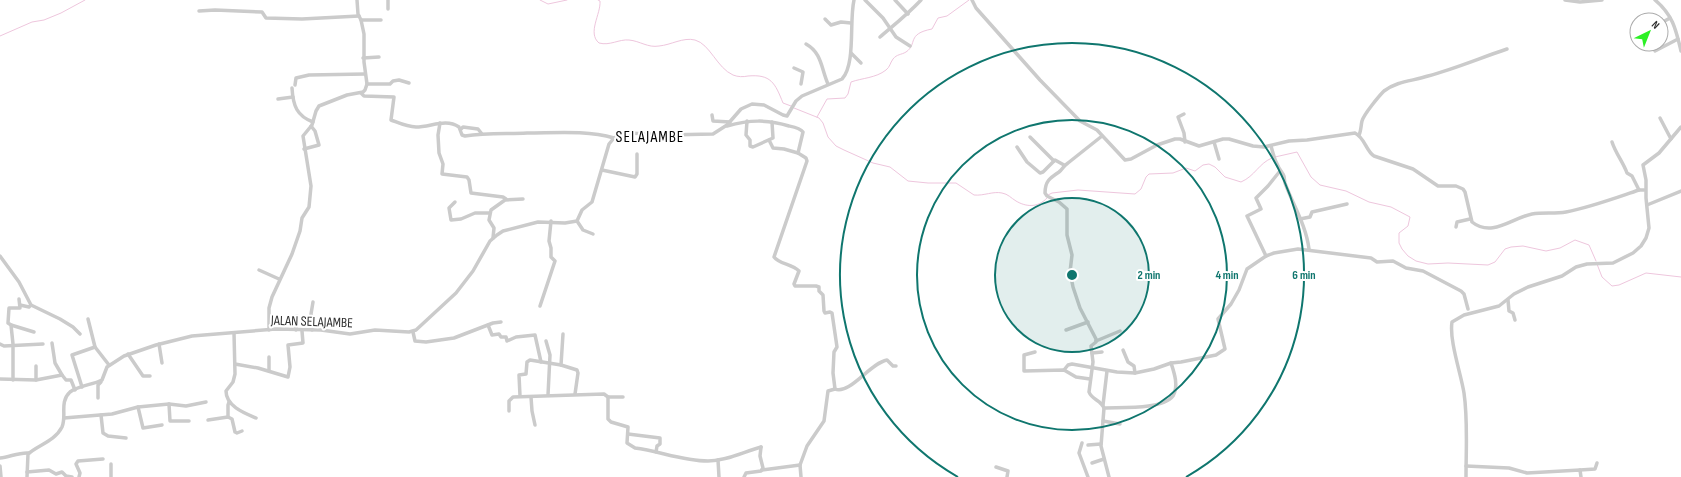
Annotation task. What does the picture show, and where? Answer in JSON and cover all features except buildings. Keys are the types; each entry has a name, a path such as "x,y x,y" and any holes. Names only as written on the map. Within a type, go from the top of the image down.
{"street":[{"path":"269,330 269,308 279,279 293,251 300,231 302,218 309,207 311,186 303,136 311,126 316,110 319,106 347,96 361,93 365,90 367,84 363,58 364,34 357,0"},
{"path":"388,0 388,9"},
{"path":"726,126 740,109 752,104 767,106 785,116 788,115 802,96 840,80 845,76 851,53 851,22 854,0"},
{"path":"865,0 883,18 896,37 910,46"},
{"path":"895,0 908,14"},
{"path":"880,37 908,14 921,0"},
{"path":"972,0 978,10 1040,80 1080,121 1097,130 1122,158 1127,161 1161,143 1178,139 1198,146 1229,139 1257,147 1271,146 1289,141 1313,140 1355,133 1359,135 1371,154 1374,156 1412,169 1438,186 1456,186 1463,189 1465,192 1470,219 1473,224 1491,228 1502,226 1531,215 1569,211 1639,190 1645,190"},
{"path":"1565,0 1580,2 1602,0"},
{"path":"1655,0 1670,18 1676,30 1681,51"},
{"path":"200,11 215,10 262,12 266,18 360,18 381,20"},
{"path":"825,19 831,25 841,22 851,22"},
{"path":"1669,44 1678,39"},
{"path":"806,44 814,48 819,55 828,84"},
{"path":"1359,135 1362,126 1361,122 1384,92 1403,82 1427,77 1507,49"},
{"path":"851,53 861,63"},
{"path":"363,58 379,56"},
{"path":"794,68 803,72 801,84"},
{"path":"313,122 301,115 296,107 293,97 296,78 309,75 365,74"},
{"path":"367,84 390,84 393,81 399,80 409,83"},
{"path":"361,93 364,96 394,97 392,121 417,127 440,123 452,123 461,129 463,136 482,134 564,133 592,134 614,138"},
{"path":"278,99 293,97"},
{"path":"712,114 713,120 730,122"},
{"path":"1184,114 1178,117 1184,133 1185,142"},
{"path":"1660,118 1671,139"},
{"path":"746,121 746,135 750,140 750,146 755,146 773,137 772,122"},
{"path":"577,221 582,210 592,202 609,144 614,138 625,133 666,135 711,134 726,126 746,121 772,122 803,131 798,153"},
{"path":"440,123 438,135 439,153 443,164 442,174 467,177 469,180 471,193 503,197 506,199 523,199"},
{"path":"304,149 319,146 315,131 311,126"},
{"path":"461,129 463,127 478,129 482,134"},
{"path":"1466,477 1466,412 1464,393 1452,334 1452,322 1464,315 1495,308 1508,300 1514,294 1528,287 1562,276 1576,267 1613,263 1632,253 1644,243 1648,233 1645,190 1646,180 1643,165 1659,153 1681,127"},
{"path":"1096,341 1080,308 1072,280 1070,269 1072,254 1067,235 1067,209 1059,202 1047,196 1045,193 1047,181 1052,175 1061,171 1064,166 1102,136"},
{"path":"1030,137 1054,161 1057,160 1064,166"},
{"path":"769,140 773,148 798,153 807,160 774,257 776,260 791,265 799,271 794,284 795,286 818,287 819,291 823,295 824,311 832,313 837,347 834,352 833,373 835,389"},
{"path":"1214,142 1219,159"},
{"path":"1612,142 1618,158 1623,162 1627,174 1632,176 1639,190"},
{"path":"1271,146 1274,159 1283,174 1292,202 1296,207 1307,234 1309,249"},
{"path":"1016,147 1027,162 1040,173 1042,173 1054,161"},
{"path":"602,170 635,177 637,174 637,154"},
{"path":"1266,256 1247,216 1261,209 1256,198 1280,171"},
{"path":"1647,205 1681,190"},
{"path":"501,322 493,323 459,337 426,342 415,341 413,332 456,293 471,274 493,238 494,228 490,222 490,213 493,208 506,199"},
{"path":"455,202 449,208 451,220 461,219 475,213 490,213"},
{"path":"1300,219 1310,217 1312,212 1347,204"},
{"path":"1456,227 1457,222 1470,219"},
{"path":"493,238 506,230 534,222 551,221 568,223 577,221"},
{"path":"540,306 555,261 551,257 549,241 551,221"},
{"path":"577,221 583,230 593,234"},
{"path":"1064,370 1066,366 1071,364 1107,371 1135,373 1154,369 1171,363 1216,354 1224,350 1218,317 1231,304 1248,269 1266,256 1298,249 1309,249 1361,258 1371,258 1377,262 1393,261 1406,268 1423,271 1461,291 1464,294 1468,309"},
{"path":"0,256 19,282 31,305 60,319 73,327 80,334"},
{"path":"259,270 279,279"},
{"path":"19,299 19,309 8,309 7,322 11,325 34,332"},
{"path":"1508,300 1509,311 1513,313 1515,320"},
{"path":"312,330 313,302"},
{"path":"20,305 28,307 31,305"},
{"path":"296,330 297,316"},
{"path":"88,319 95,347 109,365 105,369 104,379 98,385 98,398"},
{"path":"1066,330 1088,322"},
{"path":"11,325 13,344 13,380"},
{"path":"488,326 492,335 499,334 501,337 506,336 507,340 516,337 535,336 542,362"},
{"name":"JALAN SELAJAMBE","path":"109,365 128,354 159,344 192,336 269,330 312,330 350,334 376,330 413,332"},
{"path":"235,364 269,371 288,377 290,367 288,344 303,342 302,331"},
{"path":"1120,331 1096,341 1091,345 1092,367 1090,394 1103,406 1143,407 1166,401 1173,396 1176,385 1175,374 1171,363"},
{"path":"228,417 229,402 226,392 235,378 234,333"},
{"path":"561,365 563,334"},
{"path":"546,341 550,355 548,395"},
{"path":"52,343 54,363 62,376 66,380 71,380 75,390"},
{"path":"0,344 4,346 13,344 43,344"},
{"path":"159,344 162,363"},
{"path":"82,387 72,355 95,347"},
{"path":"1123,350 1127,361 1134,366 1135,373"},
{"path":"1035,352 1024,356 1024,371 1064,370 1076,377 1090,379"},
{"path":"1092,353 1102,352"},
{"path":"128,354 143,376 150,376"},
{"path":"269,358 269,371"},
{"path":"520,396 519,376 526,374 527,362 530,360 561,365 578,372 575,394"},
{"path":"801,477 800,465 807,446 824,421 828,391 835,389 840,391 849,388 872,367 884,360 887,360 893,366 896,366"},
{"path":"36,366 36,380"},
{"path":"1107,371 1101,444 1109,477"},
{"path":"0,379 36,380 62,376"},
{"path":"0,458 10,457 20,453 29,453 46,444 62,427 66,398 75,390 101,381"},
{"path":"509,411 510,399 520,396 531,397 548,395 604,394 608,397 623,397"},
{"path":"531,397 535,425"},
{"path":"608,397 608,419 611,422 628,427 626,441 628,445 634,448 696,460 709,461 731,458 761,447 760,456 763,467 761,470"},
{"path":"64,418 112,414 138,407 169,404 186,406 206,402"},
{"path":"229,402 238,410 256,418"},
{"path":"169,404 170,421 190,421"},
{"path":"138,407 143,428 162,425"},
{"path":"101,415 103,433 108,436 126,438"},
{"path":"208,420 228,417 232,419 236,432 238,433 242,431"},
{"path":"1104,421 1120,424"},
{"path":"628,434 660,438 660,444 657,446 656,452"},
{"path":"1082,443 1079,453 1088,477"},
{"path":"1088,445 1101,444"},
{"path":"29,453 27,458 27,475 49,470 56,474 62,472 66,476 72,477"},
{"path":"80,477 76,464 78,460 103,459"},
{"path":"1092,463 1104,459"},
{"path":"718,460 719,477"},
{"path":"1466,466 1509,468 1527,473 1595,469 1596,463"},
{"path":"111,464 111,477"},
{"path":"744,477 744,474 748,472 800,465"},
{"path":"0,466 1,477"},
{"path":"996,467 1011,472 1007,477"},
{"path":"1580,470 1581,477"}],"waterway":[{"path":"0,36 32,22 44,20 61,13 85,0"},
{"path":"540,0 548,4 567,0"},
{"path":"598,0 600,1 600,6 595,23 594,34 599,43 607,44 622,40 629,40 655,46 682,40 695,40 705,46 727,72 740,77 756,76 767,78 774,85 783,103 791,106"},
{"path":"817,117 827,99 845,98 848,94 851,82 882,73 888,68 895,57 909,49 916,36 924,31 932,29 938,18 947,16 969,0"},
{"path":"794,108 819,118 823,123 828,137 836,146 873,163 890,167 908,181 956,183 974,195 1002,193 1020,203 1032,206 1040,204 1047,198"},
{"path":"1275,157 1297,152 1311,177 1320,185 1346,191 1369,202 1391,207 1410,217 1408,226 1399,233 1399,243 1408,256 1416,261 1428,264 1448,263 1488,265 1495,262 1505,249 1511,247 1523,246 1546,251 1560,248 1575,240 1589,245 1596,261"},
{"path":"1048,195 1052,193 1078,190 1135,194 1141,189 1146,177 1149,174 1173,173 1186,168 1195,171 1203,165 1209,164 1215,167 1225,177 1241,182 1272,158"},
{"path":"1597,264 1602,277 1612,286 1619,285 1646,273 1681,277"}],"district":[{"name":"SELAJAMBE","path":"650,136"}]}
